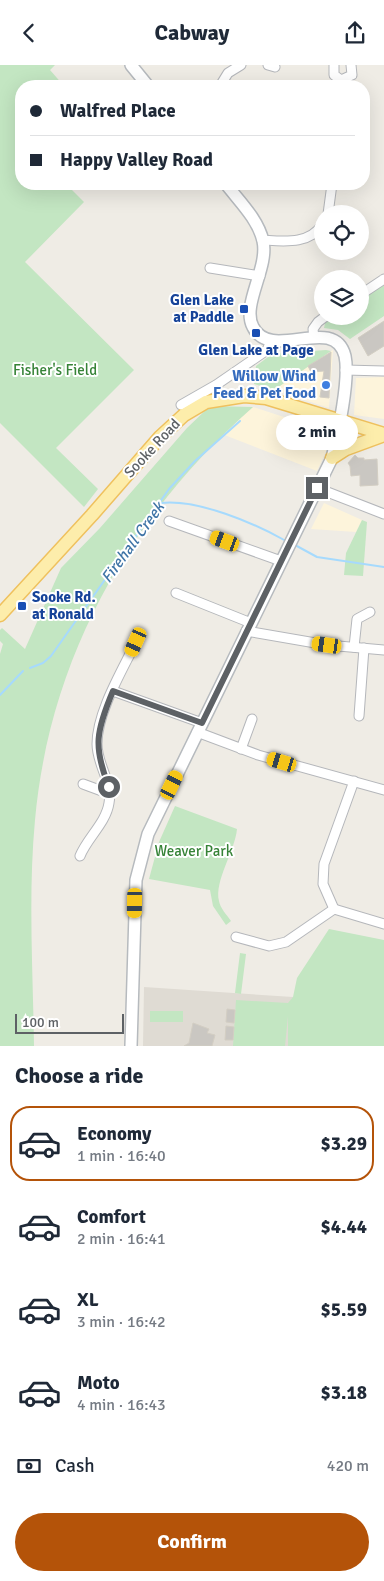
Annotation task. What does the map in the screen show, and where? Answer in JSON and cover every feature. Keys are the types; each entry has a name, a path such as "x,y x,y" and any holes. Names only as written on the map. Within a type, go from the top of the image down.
{"main road":[{"path":"131,65 143,80"},
{"path":"131,1046 135,903 138,868 158,811 332,458 341,422 345,357 340,346 327,338 271,341 256,332 250,319 251,307 260,276 264,248 254,220 231,190"},
{"name":"Sooke Road","path":"3,607 160,437 184,415 206,402 244,396 266,398 384,434"},
{"path":"332,458 346,449 384,434"}],"street":[{"path":"224,80 228,73 240,65"},
{"path":"334,65 334,75 338,80"},
{"path":"345,80 352,75 351,65"},
{"path":"329,205 331,190"},
{"path":"262,240 305,238 314,231"},
{"path":"210,268 260,276"},
{"path":"369,289 384,279"},
{"path":"314,338 313,329 316,325"},
{"path":"181,405 216,385 267,350 271,341"},
{"path":"345,369 384,371"},
{"path":"317,488 339,499 384,514"},
{"path":"169,521 281,561"},
{"path":"176,593 249,627 304,642 384,650"},
{"path":"354,647 357,619 370,612"},
{"path":"80,856 84,845 108,809 110,794 97,745 100,720 136,642"},
{"path":"359,716 364,648"},
{"path":"113,691 199,728 241,749 384,791"},
{"path":"241,749 252,719"},
{"path":"334,909 324,884 324,864 354,781"},
{"path":"82,784 110,794"},
{"path":"236,937 269,946 286,941 334,909 384,923"}],"shaded area":[{"path":"333,350 329,408 274,390 302,370"},
{"path":"384,377 384,419 354,415 356,378"},
{"path":"253,407 324,430 328,436 329,445 317,471 222,434"},
{"path":"324,503 362,520 356,532 311,529"},
{"path":"144,987 293,997 292,1046 143,1046"}],"green space":[{"name":"Fisher's Field","path":"0,65 55,65 50,70 59,80 15,80 15,190 72,190 84,202 25,262 134,370 56,448 98,489 84,507 0,423"},
{"path":"384,281 384,316 350,339 338,330 324,328 325,325 369,325 369,291"},
{"path":"331,351 274,390 254,384 256,366 272,354"},
{"path":"210,406 253,407 209,449 170,494 134,542 104,592 78,645 58,701 44,759 33,848 31,933 34,1046 0,1046 0,654 3,644 0,641 0,630 2,628 25,649 61,568 100,528 187,428"},
{"path":"362,520 367,522 363,576 344,575 346,553"},
{"name":"Weaver Park","path":"175,806 237,829 233,847 219,884 219,901 231,921 226,925 213,906 210,890 149,879 159,842"},
{"path":"329,929 384,940 384,1046 288,1046 288,1016 285,1046 233,1046 236,1000 288,1003 293,997 297,978"},
{"path":"240,953 246,954 241,994 235,993"},
{"path":"150,1011 183,1011 183,1022 150,1022"}],"building":[{"path":"384,321 384,346 368,356 358,338"},
{"name":"Willow Wind Feed & Pet Food","path":"331,352 329,398 320,397 324,371 311,372 308,366"},
{"path":"309,429 323,434 319,446 305,441"},
{"path":"355,455 358,458 364,458 364,460 377,459 378,485 360,486 360,475 351,476 348,463"},
{"path":"227,1009 235,1010 234,1023 226,1022"},
{"path":"193,1023 209,1029 207,1033 215,1035 212,1046 184,1046 189,1043"},
{"path":"226,1026 234,1027 233,1040 225,1040"}],"waterway":[{"name":"Firehall Creek","path":"30,668 43,663 51,656 169,489 195,461 240,421"},
{"path":"161,503 192,505 225,514 286,541"},
{"path":"295,545 317,557 384,567"},
{"name":"Firehall Creek","path":"0,695 23,671"}],"place":[{"name":"Glen Lake at Paddle","path":"244,309"},
{"name":"Glen Lake at Page","path":"256,333"},
{"name":"Willow Wind Feed & Pet Food","path":"326,385"},
{"name":"Sooke Rd. at Ronald","path":"22,606"}],"route":[{"path":"109,787 102,769 97,745 100,720 113,691 202,723 317,488"}]}
